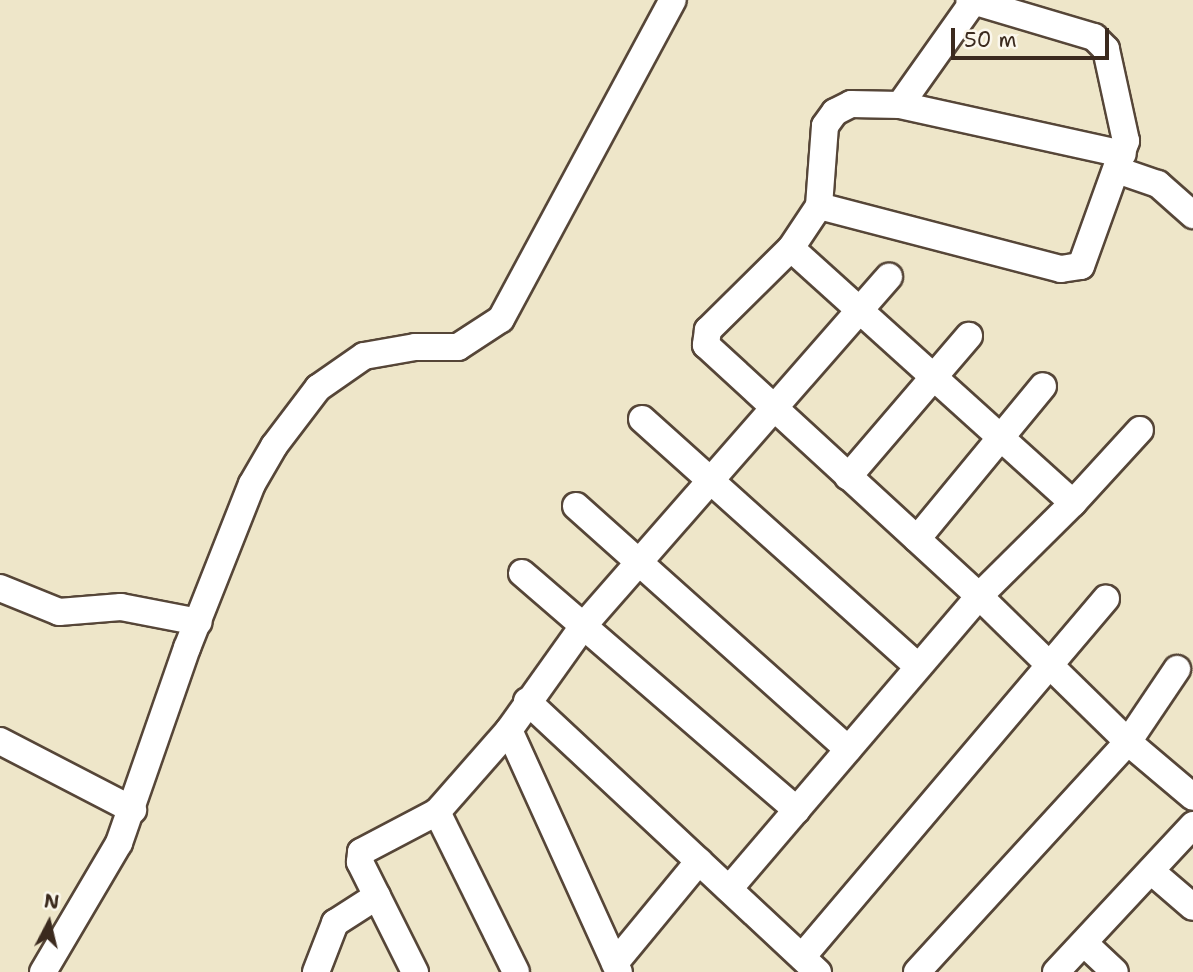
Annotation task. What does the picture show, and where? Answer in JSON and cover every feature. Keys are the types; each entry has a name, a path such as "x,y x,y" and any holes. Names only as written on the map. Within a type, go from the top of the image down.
{"street":[{"path":"43,972 119,843 252,484 293,417 318,388 364,356 415,348 458,347 501,319 673,0"},
{"path":"818,206 1072,269 1081,266 1126,141 1118,95 1101,42 971,1 900,105"},
{"path":"1193,215 1158,184 1120,162 900,105 851,104 835,113 825,126 818,206 791,248 704,336 706,345 774,411 979,596 1128,742 1193,797"},
{"path":"791,248 1073,503"},
{"path":"415,972 360,862 361,852 437,812 509,730 527,701 584,625 774,411 889,276"},
{"path":"848,477 932,375 970,337"},
{"path":"917,539 1044,387"},
{"path":"642,419 918,667"},
{"path":"729,889 979,596 1073,503 1140,429"},
{"path":"576,506 848,749"},
{"path":"522,573 797,810"},
{"path":"0,588 59,612 121,607 199,622"},
{"path":"527,701 810,965 1050,663 1106,598"},
{"path":"917,972 1128,742 1177,669"},
{"path":"509,730 617,968 699,861"},
{"path":"0,741 132,810"},
{"path":"437,812 516,972"},
{"path":"1056,972 1193,825"},
{"path":"1151,871 1193,907"},
{"path":"316,972 335,923 377,896"},
{"path":"1084,943 1115,972"}]}
